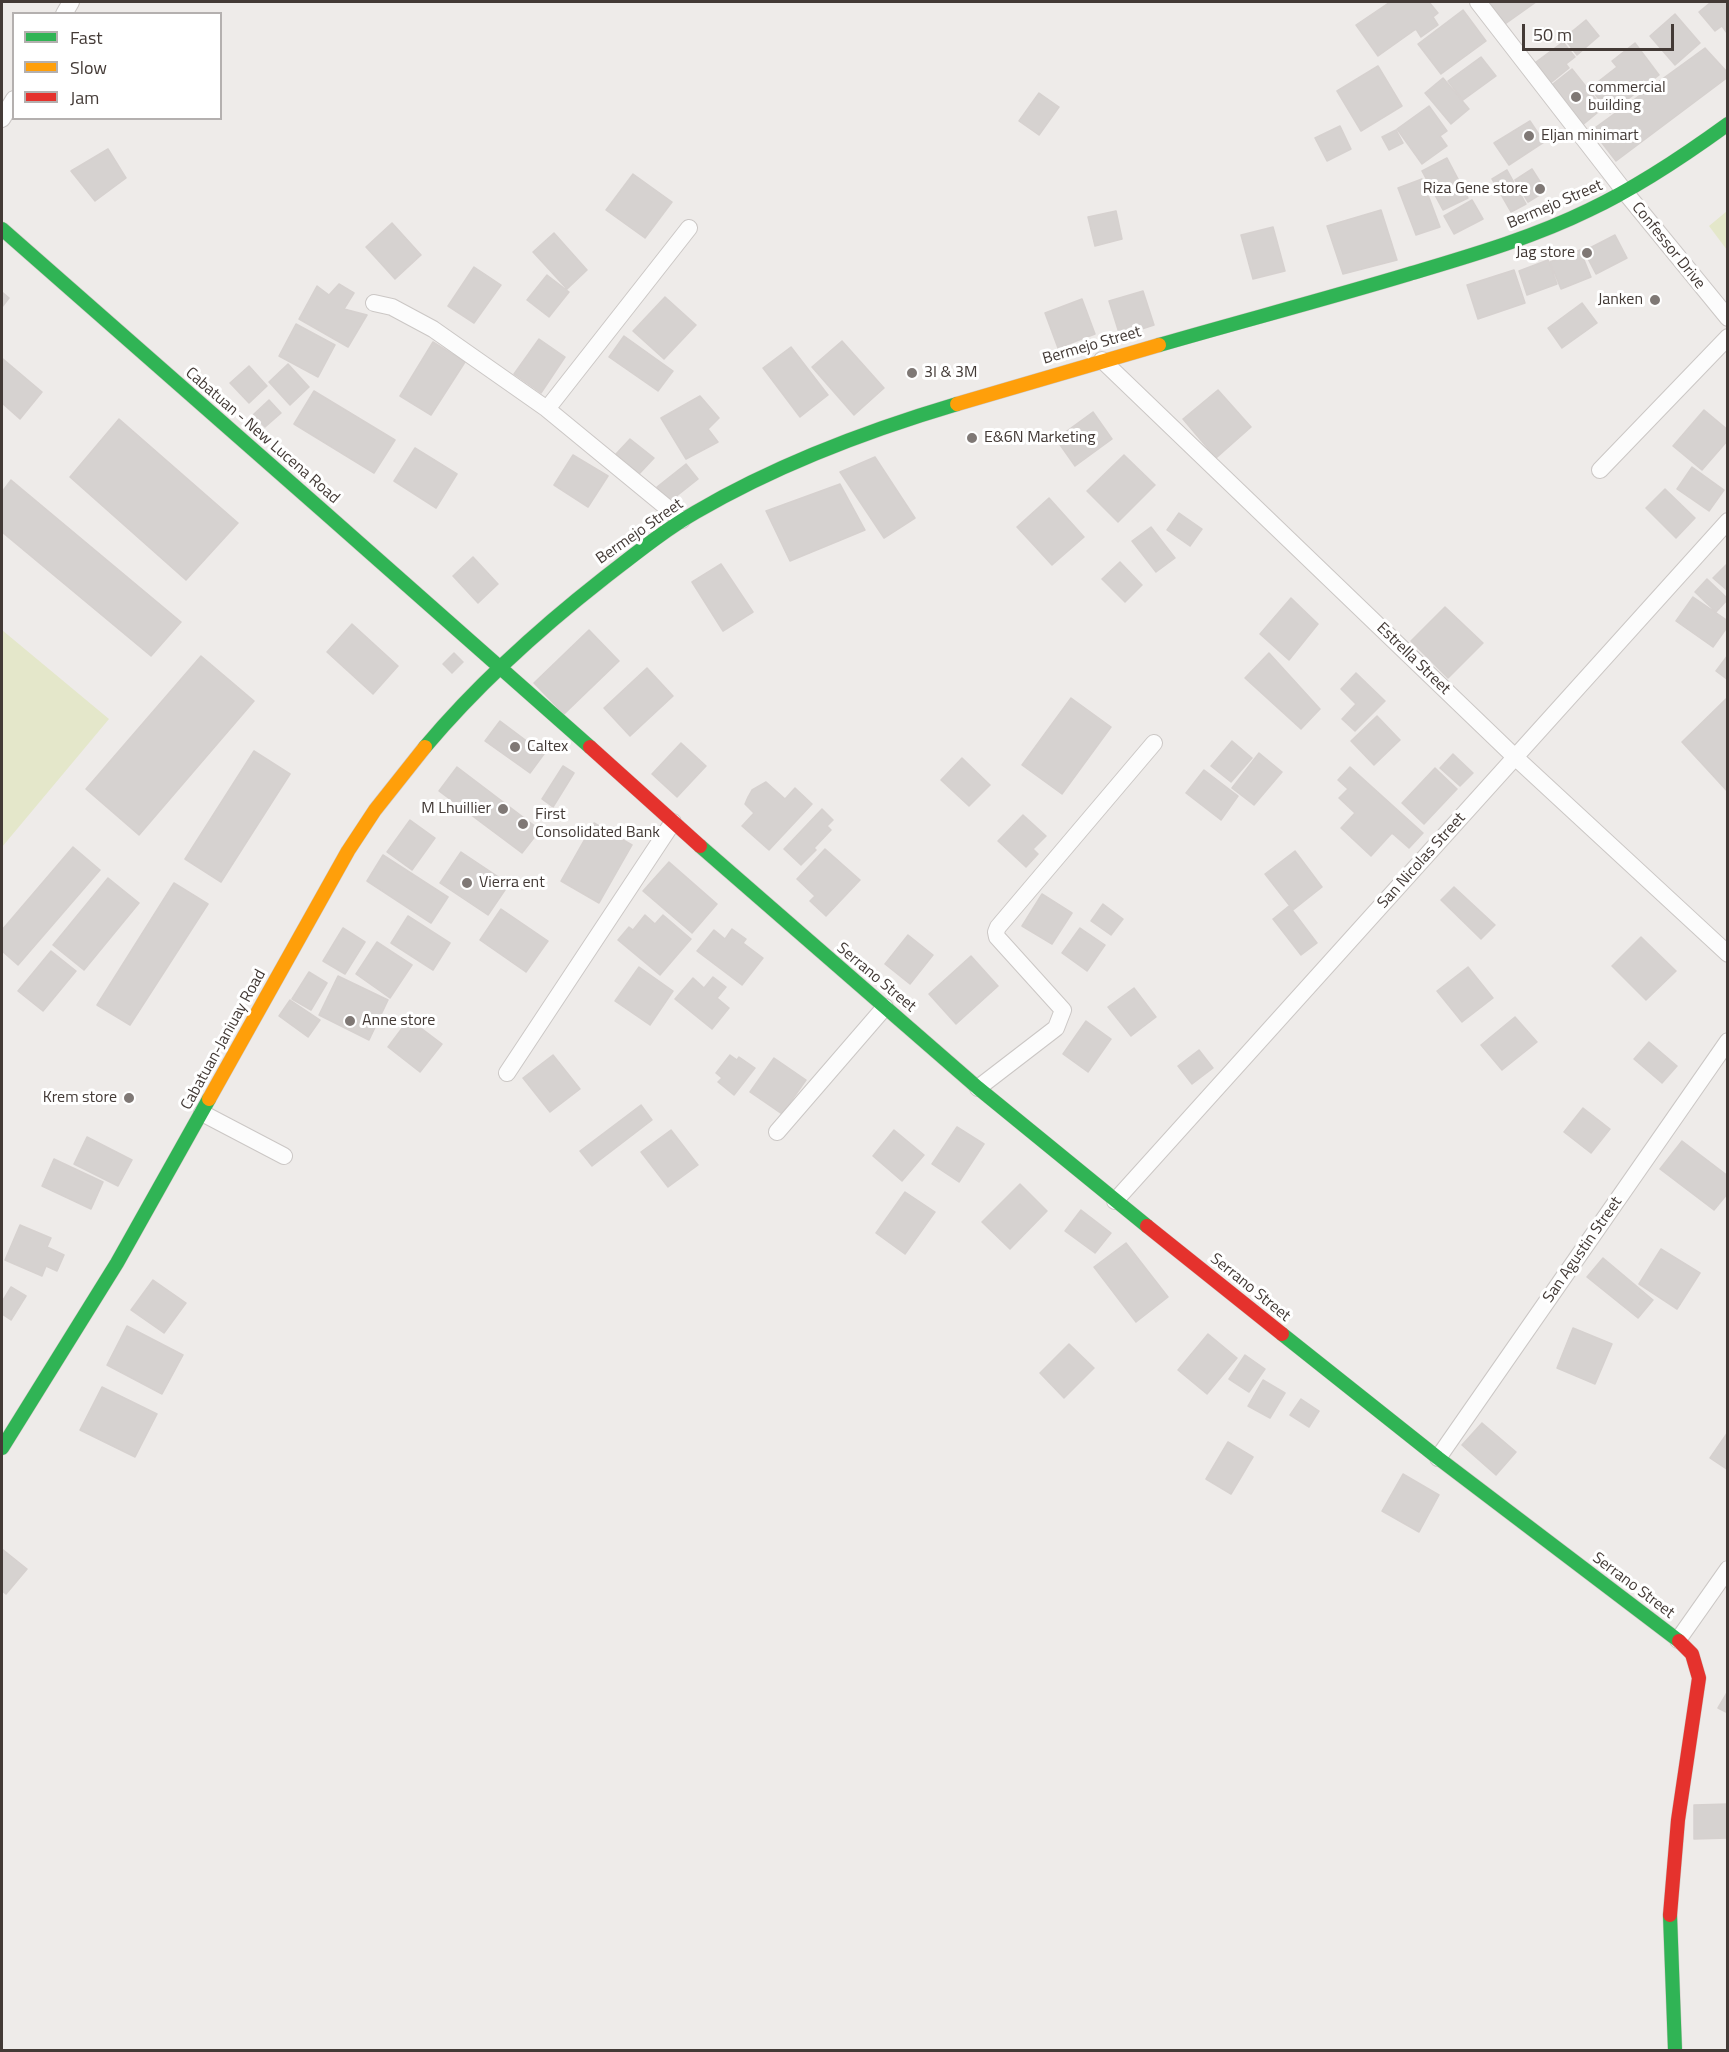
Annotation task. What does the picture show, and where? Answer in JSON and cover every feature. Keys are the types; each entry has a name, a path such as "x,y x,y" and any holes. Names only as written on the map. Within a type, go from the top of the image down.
{"main road":[{"name":"Bermejo Street","path":"500,667 540,629 682,520 787,465 847,440 910,418 1102,360 1363,287 1473,254 1552,226 1625,192 1683,157 1728,124"},
{"name":"Cabatuan - New Lucena Road","path":"2,229 500,667"},
{"name":"Serrano Street","path":"500,667 796,932 978,1088 1115,1201 1438,1458 1678,1640 1692,1654 1699,1678 1696,1712 1678,1820 1670,1918 1675,2050"},
{"name":"Cabatuan-Janiuay Road","path":"2,1448 117,1263 348,851 375,807 435,733 500,667"}],"street":[{"name":"Confessor Drive","path":"1478,2 1625,192 1728,318"},
{"path":"2,119 12,102"},
{"path":"547,409 689,228"},
{"path":"374,303 392,307 433,329 547,409 682,520"},
{"path":"1600,470 1728,337"},
{"name":"Estrella Street","path":"1102,360 1515,757 1728,954"},
{"name":"San Nicolas Street","path":"1115,1201 1728,521"},
{"path":"978,1088 1056,1028 1063,1010 997,937 998,927 1154,743"},
{"path":"507,1073 673,822"},
{"path":"777,1132 885,1007"},
{"name":"San Agustin Street","path":"1438,1458 1728,1041"},
{"path":"202,1113 284,1156"},
{"path":"1678,1640 1728,1569"}],"green space":[{"path":"1727,211 1727,250 1709,226"},
{"path":"2,630 109,719 2,847"}],"building":[{"path":"1390,2 1429,2 1438,13 1433,17 1438,25 1421,37 1416,29 1378,56 1356,25"},
{"path":"1488,2 1536,2 1505,24"},
{"path":"1711,2 1728,2 1727,33 1722,26 1715,31 1699,12"},
{"path":"1463,10 1486,41 1441,74 1418,44"},
{"path":"1675,14 1700,43 1675,65 1650,36"},
{"path":"1586,20 1599,36 1577,55 1564,38"},
{"path":"1563,42 1575,57 1566,64 1569,68 1548,85 1532,65"},
{"path":"1635,43 1659,75 1610,113 1590,88 1617,67 1612,61"},
{"path":"1705,48 1728,73 1728,77 1616,161 1592,130"},
{"path":"1481,57 1496,76 1463,100 1448,81"},
{"path":"1378,66 1402,106 1361,131 1337,91"},
{"name":"commercial building","path":"1572,69 1603,108 1580,127 1549,87"},
{"path":"1443,78 1469,109 1451,124 1425,93"},
{"path":"1039,93 1059,107 1039,135 1019,121"},
{"path":"1429,106 1447,131 1440,136 1447,146 1422,164 1397,129"},
{"path":"1530,121 1544,142 1509,165 1494,143"},
{"path":"1340,126 1351,149 1327,161 1315,138"},
{"path":"1396,130 1403,143 1389,150 1382,137"},
{"path":"108,149 126,178 95,201 71,171"},
{"path":"1447,158 1468,198 1443,210 1422,171"},
{"path":"1532,169 1546,191 1528,202 1515,180"},
{"path":"1507,170 1526,204 1511,212 1492,179"},
{"path":"633,174 672,202 645,238 606,210"},
{"path":"1422,179 1440,227 1416,235 1398,188"},
{"path":"1472,200 1483,219 1454,234 1444,216"},
{"path":"1381,210 1397,260 1343,274 1327,226"},
{"path":"1116,211 1122,239 1095,246 1088,217"},
{"path":"392,223 421,255 395,279 366,247"},
{"path":"1273,227 1285,271 1253,279 1241,235"},
{"path":"554,233 587,270 567,289 533,252"},
{"path":"1615,235 1627,258 1596,274 1584,251"},
{"path":"1580,250 1591,277 1561,289 1550,262"},
{"path":"1548,260 1557,284 1527,295 1519,271"},
{"path":"474,267 501,285 474,323 448,306"},
{"path":"1514,270 1525,303 1478,319 1467,285"},
{"path":"547,275 569,292 549,317 527,300"},
{"path":"339,284 354,293 344,309 367,315 348,347 299,319 317,286 329,295"},
{"path":"1143,291 1154,325 1120,336 1109,301"},
{"path":"2,292 9,298 2,307"},
{"path":"665,297 696,325 664,359 633,331"},
{"path":"1082,299 1095,334 1058,348 1045,313"},
{"path":"1582,303 1597,323 1562,348 1548,328"},
{"path":"296,324 335,345 318,377 279,356"},
{"path":"624,336 673,371 658,391 609,357"},
{"path":"539,339 565,357 541,393 514,374"},
{"path":"842,341 884,388 854,415 812,367"},
{"path":"433,342 465,362 431,415 400,396"},
{"path":"791,347 828,395 800,417 763,368"},
{"path":"3,359 42,392 20,419 2,403"},
{"path":"288,364 309,387 290,405 269,382"},
{"path":"249,366 267,386 249,403 230,383"},
{"path":"1218,390 1251,427 1216,458 1183,419"},
{"path":"314,391 395,440 374,473 294,424"},
{"path":"700,396 719,418 708,429 718,442 686,459 661,418"},
{"path":"269,400 281,413 265,427 253,415"},
{"path":"1704,410 1728,430 1728,440 1702,470 1673,446"},
{"path":"1093,412 1112,439 1075,466 1056,439"},
{"path":"119,419 238,523 186,580 70,477"},
{"path":"630,439 654,458 639,474 616,454"},
{"path":"415,448 457,474 436,508 394,481"},
{"path":"573,455 608,476 588,507 554,485"},
{"path":"1124,455 1155,485 1118,522 1087,491"},
{"path":"875,457 915,518 884,538 840,472"},
{"path":"686,464 698,479 669,502 657,487"},
{"path":"1692,467 1724,490 1709,511 1677,489"},
{"path":"11,480 181,622 151,656 2,532 2,492"},
{"path":"840,484 865,530 790,561 766,511"},
{"path":"1665,489 1695,518 1676,538 1646,508"},
{"path":"1049,498 1084,537 1052,565 1017,527"},
{"path":"1179,513 1202,529 1190,546 1167,530"},
{"path":"1151,527 1175,558 1156,572 1132,541"},
{"path":"473,557 498,584 478,603 453,576"},
{"path":"1120,562 1142,585 1125,602 1102,579"},
{"path":"1728,563 1728,591 1713,578"},
{"path":"721,564 753,612 723,631 692,582"},
{"path":"1707,579 1728,599 1716,612 1695,592"},
{"path":"1693,597 1728,621 1728,626 1713,647 1676,621"},
{"path":"1291,598 1318,624 1289,660 1260,634"},
{"path":"1445,607 1483,643 1448,678 1411,641"},
{"path":"352,624 398,666 373,694 327,652"},
{"path":"589,630 619,661 564,714 534,683"},
{"path":"454,653 463,662 452,673 443,664"},
{"path":"1269,653 1320,709 1301,729 1245,678"},
{"path":"1728,655 1728,680 1716,671"},
{"path":"201,656 254,701 139,835 86,789"},
{"path":"647,668 673,696 630,736 604,708"},
{"path":"1356,673 1385,701 1355,731 1342,719 1356,704 1341,689"},
{"path":"1728,697 1728,792 1682,742"},
{"path":"1071,698 1111,727 1062,794 1022,765"},
{"path":"1377,716 1400,740 1374,765 1351,741"},
{"name":"Caltex","path":"500,721 544,754 530,773 485,741"},
{"path":"1232,741 1252,758 1231,782 1211,766"},
{"path":"681,743 706,766 677,797 652,774"},
{"path":"254,751 290,774 221,882 185,859"},
{"path":"1259,753 1282,772 1254,805 1232,788"},
{"path":"1453,754 1473,773 1460,786 1440,768"},
{"path":"962,758 990,785 969,806 941,780"},
{"path":"563,766 574,773 553,807 542,799"},
{"path":"457,767 540,830 522,853 439,791"},
{"path":"1350,767 1423,833 1409,848 1392,833 1371,856 1341,828 1355,813 1339,798 1348,789 1338,780"},
{"path":"1435,768 1457,789 1424,824 1402,803"},
{"path":"1204,770 1238,796 1221,820 1186,793"},
{"path":"766,782 785,799 795,788 812,804 769,850 742,826 754,813 745,804 748,797 752,790"},
{"path":"822,809 833,820 827,826 831,830 801,865 784,849"},
{"path":"1023,815 1046,836 1033,849 1038,854 1026,867 998,841"},
{"path":"410,820 435,838 412,870 387,852"},
{"path":"594,823 632,845 599,903 561,881"},
{"path":"73,847 100,870 18,965 2,951 2,930"},
{"path":"825,849 860,880 826,916 810,901 815,896 797,879"},
{"path":"1295,851 1322,887 1293,910 1265,874"},
{"path":"461,852 509,884 488,915 440,883"},
{"path":"383,855 448,897 431,923 367,881"},
{"path":"669,862 717,904 692,933 643,891"},
{"path":"108,878 139,903 84,970 53,945"},
{"path":"174,883 208,904 130,1025 97,1005"},
{"path":"1454,887 1495,925 1481,939 1441,900"},
{"path":"1042,894 1072,913 1052,944 1022,926"},
{"path":"1103,904 1123,919 1111,935 1091,921"},
{"path":"1289,906 1317,943 1301,955 1273,919"},
{"path":"501,909 548,941 526,972 480,940"},
{"path":"645,915 655,924 663,915 691,939 660,975 618,940 629,927 633,930"},
{"path":"408,916 450,943 433,970 391,943"},
{"path":"343,928 365,942 345,974 323,961"},
{"path":"1080,928 1105,945 1087,971 1062,953"},
{"path":"732,929 746,939 743,943 763,958 742,985 697,951 714,930 725,939"},
{"path":"908,935 933,955 910,984 885,964"},
{"path":"1641,937 1676,971 1646,1000 1612,966"},
{"path":"377,942 412,965 390,998 356,974"},
{"path":"51,951 76,971 43,1011 18,991"},
{"path":"971,956 998,986 956,1024 929,994"},
{"path":"639,967 673,991 650,1025 615,1001"},
{"path":"1468,967 1493,998 1462,1022 1437,991"},
{"path":"309,972 327,983 311,1010 292,999"},
{"path":"338,976 388,1000 369,1040 319,1015"},
{"path":"713,977 726,987 717,998 729,1008 712,1029 675,999 693,978 704,988"},
{"path":"1134,988 1156,1017 1131,1036 1108,1007"},
{"path":"290,1000 320,1020 308,1037 279,1016"},
{"path":"1515,1017 1537,1042 1502,1070 1481,1045"},
{"path":"409,1019 442,1044 420,1072 388,1047"},
{"path":"1086,1021 1111,1039 1088,1072 1063,1054"},
{"path":"1649,1042 1677,1066 1662,1083 1634,1059"},
{"path":"1199,1050 1213,1068 1192,1084 1178,1066"},
{"path":"553,1055 580,1089 550,1112 523,1078"},
{"path":"730,1055 737,1060 739,1057 755,1068 734,1095 718,1082 722,1078 716,1073"},
{"path":"774,1058 806,1080 782,1114 750,1092"},
{"path":"641,1105 652,1120 592,1166 580,1151"},
{"path":"1583,1108 1610,1129 1591,1153 1564,1132"},
{"path":"957,1127 984,1144 959,1182 932,1164"},
{"path":"671,1130 698,1165 668,1187 641,1152"},
{"path":"894,1130 924,1155 902,1181 873,1156"},
{"path":"87,1137 132,1160 118,1186 74,1164"},
{"path":"1682,1141 1728,1176 1728,1193 1714,1210 1660,1169"},
{"path":"54,1159 103,1182 91,1209 42,1186"},
{"path":"1020,1184 1047,1211 1010,1249 982,1222"},
{"path":"905,1192 935,1212 905,1254 876,1233"},
{"path":"1081,1210 1111,1233 1095,1253 1065,1231"},
{"path":"20,1225 51,1238 47,1247 64,1255 57,1271 46,1266 42,1276 5,1260"},
{"path":"1126,1243 1168,1297 1136,1322 1094,1267"},
{"path":"1661,1249 1700,1273 1677,1309 1639,1284"},
{"path":"1603,1258 1653,1300 1638,1318 1587,1277"},
{"path":"153,1280 186,1303 164,1333 131,1310"},
{"path":"11,1287 26,1296 11,1320 2,1314 2,1302"},
{"path":"127,1326 183,1355 162,1394 107,1365"},
{"path":"1573,1328 1612,1344 1595,1384 1557,1368"},
{"path":"1208,1334 1237,1358 1207,1394 1178,1370"},
{"path":"1069,1344 1094,1368 1064,1398 1040,1373"},
{"path":"1245,1355 1265,1369 1249,1392 1229,1379"},
{"path":"1263,1380 1285,1393 1270,1418 1248,1406"},
{"path":"102,1387 157,1414 135,1457 80,1430"},
{"path":"1301,1399 1319,1411 1309,1427 1290,1415"},
{"path":"1482,1423 1516,1452 1496,1475 1462,1445"},
{"path":"1728,1432 1728,1470 1710,1458"},
{"path":"1228,1442 1253,1457 1231,1494 1206,1479"},
{"path":"1403,1474 1439,1495 1419,1532 1382,1511"},
{"path":"2,1549 27,1569 6,1594 2,1591"},
{"path":"1728,1691 1728,1713 1718,1708"},
{"path":"1728,1804 1728,1838 1694,1839 1694,1805"}],"traffic: fast":[{"path":"1159,345 1432,267 1545,229 1589,210 1643,181 1728,124"},
{"path":"2,229 590,747"},
{"path":"425,747 466,701 533,637 604,578 684,519 759,479 823,450 957,404"},
{"path":"700,846 978,1088 1147,1226"},
{"path":"2,1448 117,1263 209,1099"},
{"path":"1282,1334 1438,1458 1679,1641"},
{"path":"1670,1915 1675,2050"}],"traffic: slow":[{"path":"957,404 1159,345"},
{"path":"209,1099 348,851 375,810 425,747"}],"traffic: jam":[{"path":"590,747 700,846"},
{"path":"1147,1226 1282,1334"},
{"path":"1670,1915 1678,1820 1699,1678 1692,1654 1679,1641"}],"place":[{"name":"commercial building","path":"1576,97"},
{"name":"Eljan minimart","path":"1529,136"},
{"name":"Riza Gene store","path":"1540,189"},
{"name":"Jag store","path":"1587,253"},
{"name":"Janken","path":"1655,300"},
{"name":"3I & 3M","path":"912,373"},
{"name":"E&6N Marketing","path":"972,438"},
{"name":"Caltex","path":"515,747"},
{"name":"M Lhuillier","path":"503,809"},
{"name":"First Consolidated Bank","path":"523,824"},
{"name":"Vierra ent","path":"467,883"},
{"name":"Anne store","path":"350,1021"},
{"name":"Krem store","path":"129,1098"}]}
